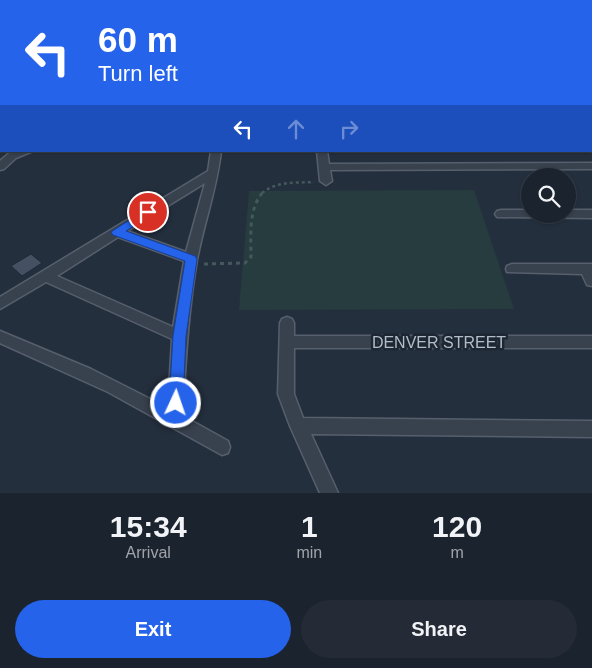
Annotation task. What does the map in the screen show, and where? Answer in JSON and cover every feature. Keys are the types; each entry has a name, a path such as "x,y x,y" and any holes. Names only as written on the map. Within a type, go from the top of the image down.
{"street":[{"path":"0,167 12,156 25,152"},
{"path":"175,419 180,336 191,262 216,152"},
{"path":"322,152 326,181"},
{"path":"0,153 12,156"},
{"path":"324,167 592,166"},
{"path":"0,304 212,172"},
{"path":"501,214 592,214"},
{"path":"116,232 191,262"},
{"path":"512,268 590,273"},
{"path":"45,276 180,336"},
{"path":"287,323 286,394 328,493"},
{"path":"0,337 43,354 175,419 222,447"},
{"name":"DENVER STREET","path":"287,342 592,342"},
{"path":"298,426 592,429"}],"path":[{"path":"191,262 245,263 251,257 254,210 257,198 268,188 287,183 326,181"}],"green space":[{"path":"474,190 514,309 239,310 249,191"}],"building":[{"path":"31,254 42,263 22,276 11,266"}],"route":[{"path":"148,212 116,232 191,259 180,336 176,403"}]}
